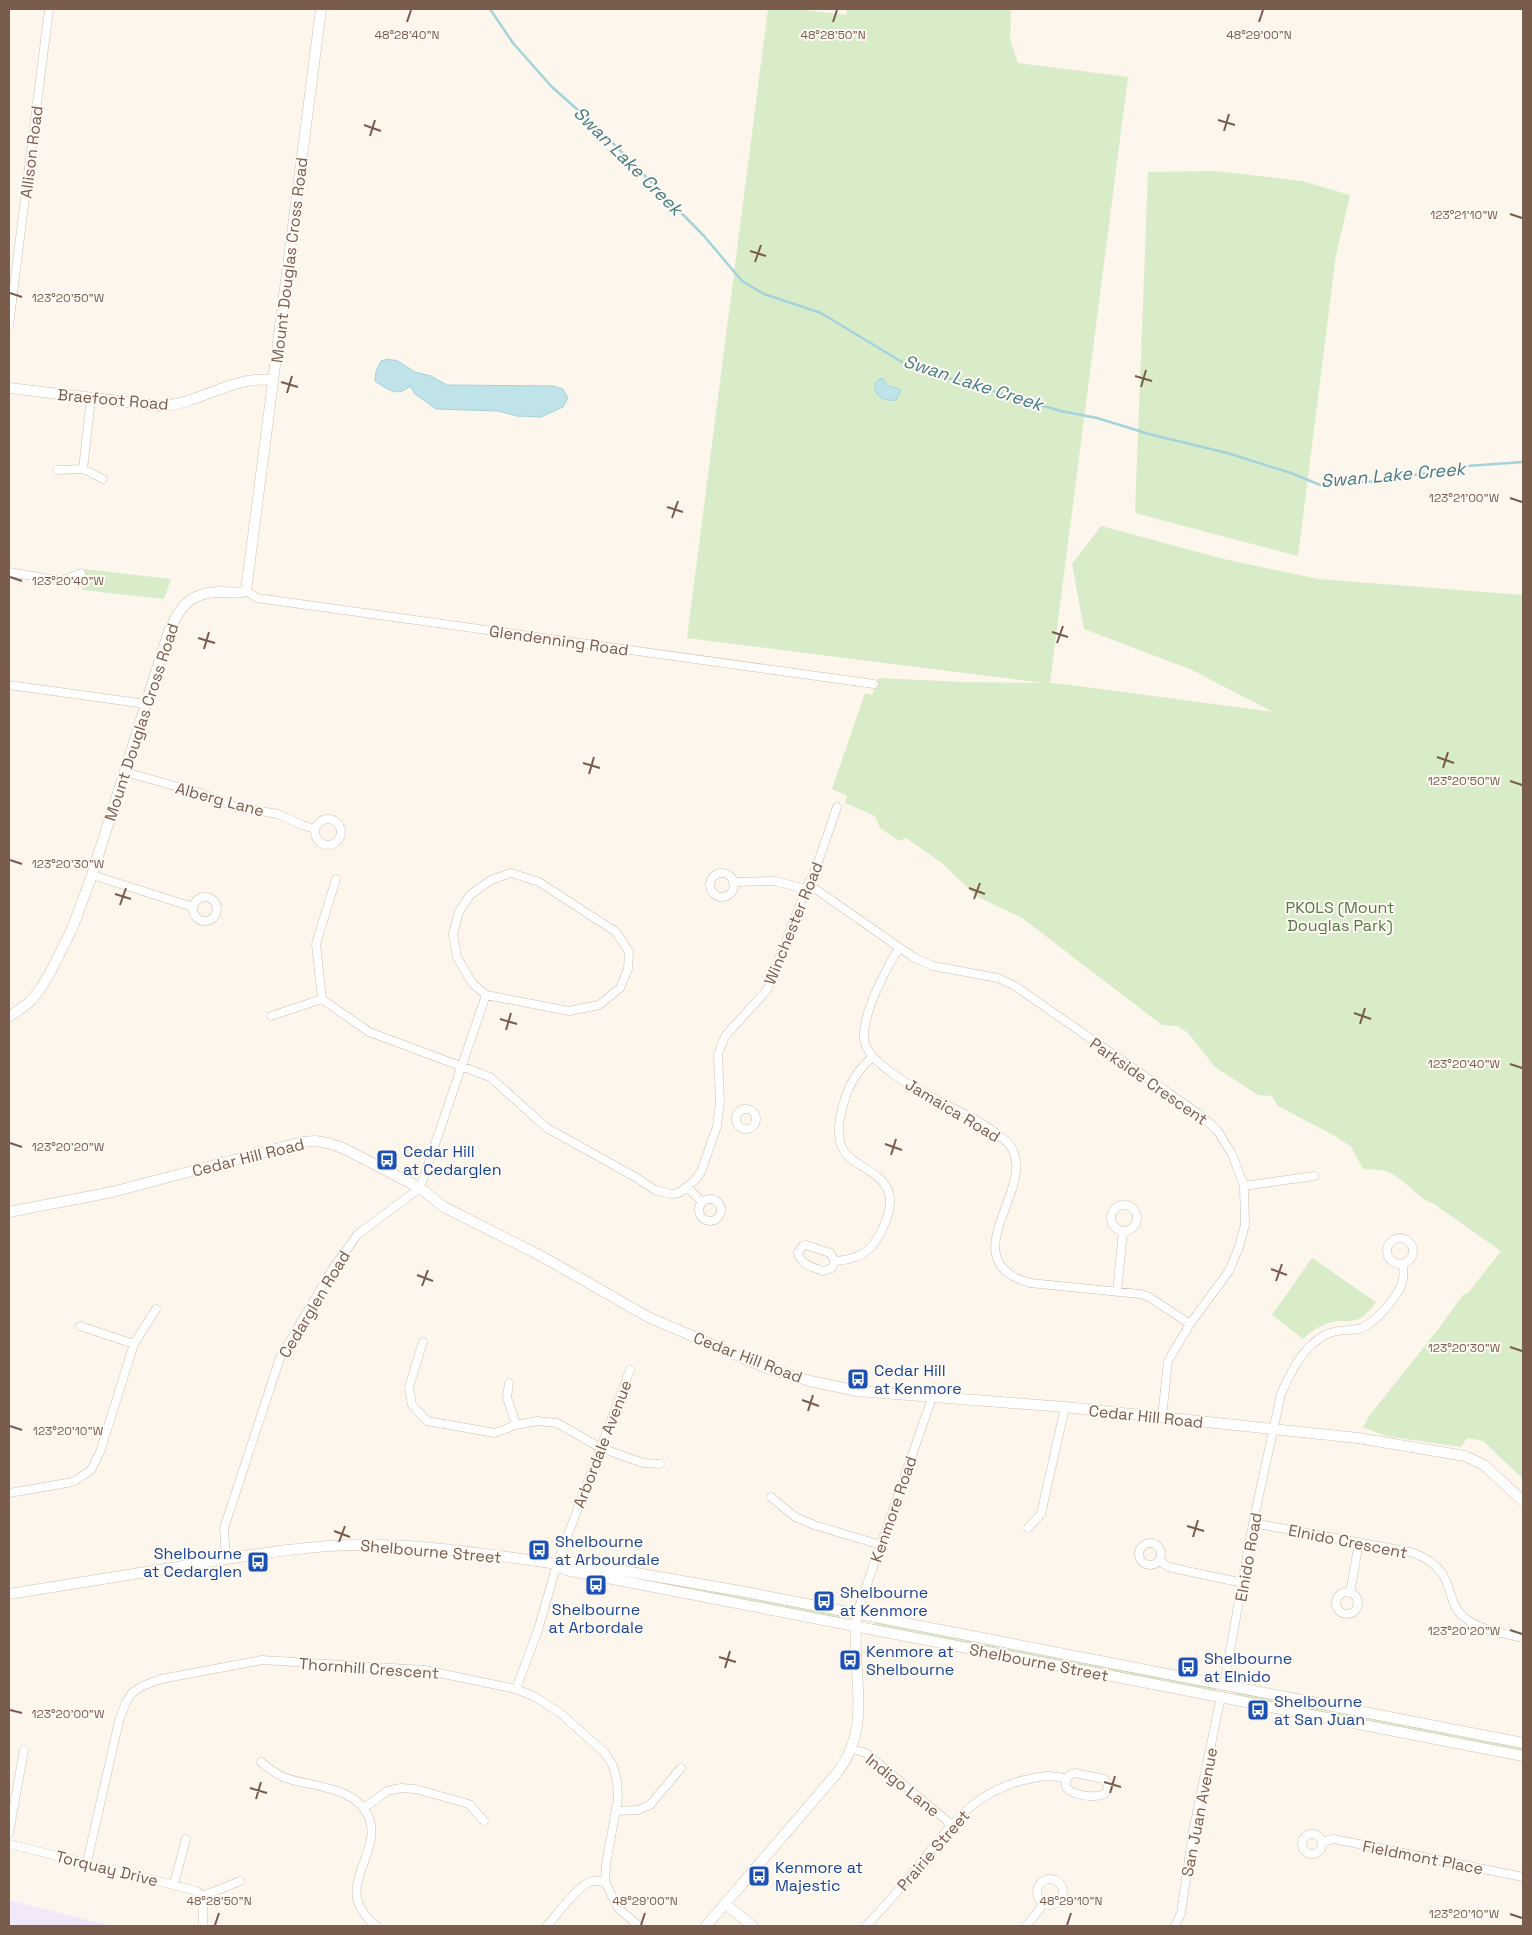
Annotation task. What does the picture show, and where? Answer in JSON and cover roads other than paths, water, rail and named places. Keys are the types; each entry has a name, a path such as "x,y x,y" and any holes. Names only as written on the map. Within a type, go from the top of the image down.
{"street":[{"name":"Allison Road","path":"9,325 49,9"},
{"name":"Mount Douglas Cross Road","path":"9,1017 31,1001 50,975 72,929 92,875 169,631 177,613 197,595 246,591 321,9"},
{"name":"Braefoot Road","path":"9,388 91,399 171,406 182,404 240,381 263,378 273,380"},
{"path":"83,469 91,399"},
{"path":"57,470 83,469 103,479"},
{"path":"9,572 62,581 81,573"},
{"name":"Glendenning Road","path":"246,591 257,598 874,684"},
{"path":"9,685 146,704"},
{"name":"Alberg Lane","path":"125,772 208,796 236,807 278,814 315,829"},
{"name":"Winchester Road","path":"687,1187 701,1172 717,1126 718,1054 721,1046 726,1035 767,990 816,868 837,807"},
{"path":"511,873 539,882 616,932 629,952 628,969 620,988 599,1005 569,1011 486,994 472,982 457,957 453,934 459,912 470,895 491,880 511,873"},
{"path":"92,875 193,907"},
{"path":"336,879 316,944 322,999 369,1032 490,1077 548,1128 638,1178 654,1190 670,1194 679,1193 687,1187 702,1202"},
{"name":"Parkside Crescent","path":"734,882 774,881 806,889 814,888 899,948 933,966 998,978 1023,992 1138,1071 1217,1130 1232,1154 1244,1186 1245,1225 1239,1247 1229,1271 1190,1324 1168,1361 1162,1417"},
{"path":"835,1261 857,1258 876,1244 889,1212 891,1202 889,1192 884,1183 879,1177 846,1155 840,1142 838,1131 842,1109 856,1075 872,1057 864,1040 864,1028 884,972 899,948"},
{"path":"420,1188 486,994"},
{"path":"271,1016 322,999"},
{"name":"Jamaica Road","path":"872,1057 888,1071 969,1116 997,1134 1014,1152 1016,1163 1013,1187 995,1237 997,1256 1008,1273 1030,1283 1140,1294 1149,1297 1190,1324"},
{"path":"718,1116 736,1117"},
{"name":"Cedar Hill Road","path":"9,1212 112,1192 302,1142 328,1143 345,1149 420,1188 444,1207 543,1257 648,1317 755,1363 810,1381 857,1391 1065,1407 1358,1438 1465,1456 1489,1469 1523,1501"},
{"path":"1244,1186 1314,1176"},
{"name":"Cedarglen Road","path":"226,1559 224,1528 280,1358 333,1268 358,1234 420,1188"},
{"path":"1117,1292 1123,1231"},
{"path":"810,1245 830,1253 835,1261 830,1270 823,1271 800,1260 798,1252 803,1246 810,1245"},
{"name":"Elnido Road","path":"1224,1684 1244,1583 1253,1524 1281,1394 1288,1376 1309,1346 1327,1334 1340,1329 1357,1329 1369,1325 1400,1290 1403,1280 1403,1264"},
{"path":"9,1493 74,1482 91,1470 100,1452 134,1344 156,1308"},
{"path":"80,1326 134,1344"},
{"path":"423,1342 409,1387 412,1404 427,1421 495,1432 537,1421 557,1423 601,1448 643,1463 660,1464"},
{"name":"Arbordale Avenue","path":"516,1689 538,1630 557,1564 630,1370"},
{"path":"509,1383 507,1397 516,1425"},
{"name":"Kenmore Road","path":"706,1926 837,1773 852,1749 856,1735 859,1707 855,1626 857,1613 932,1398"},
{"path":"1028,1528 1041,1514 1065,1407"},
{"path":"771,1498 795,1517 814,1525 881,1545"},
{"name":"Elnido Crescent","path":"1253,1524 1359,1542 1411,1552 1422,1556 1443,1576 1452,1601 1463,1617 1483,1628 1523,1638"},
{"path":"1350,1593 1359,1542"},
{"name":"Shelbourne Street","path":"9,1594 270,1552 307,1548 370,1545 444,1550 557,1564 567,1561 857,1613 1523,1742"},
{"path":"1159,1560 1168,1566 1244,1583"},
{"name":"Shelbourne Street","path":"557,1564 564,1570 1523,1756"},
{"name":"Thornhill Crescent","path":"86,1862 121,1715 132,1693 142,1686 161,1679 262,1660 424,1670 516,1689 533,1696 560,1712 604,1753 613,1766 618,1781 617,1811 606,1864 605,1882"},
{"path":"1221,1696 1224,1684"},
{"name":"San Juan Avenue","path":"1175,1926 1180,1913 1193,1832 1221,1696"},
{"name":"Indigo Lane","path":"852,1749 866,1753 950,1825"},
{"path":"9,1833 24,1750"},
{"path":"261,1762 272,1772 284,1777 345,1794 355,1799 364,1808 370,1820 370,1843 356,1889 360,1908 372,1924 377,1926"},
{"path":"617,1811 638,1810 650,1805 681,1768"},
{"name":"Prairie Street","path":"1075,1773 1100,1777 1106,1783 1107,1791 1097,1797 1072,1792 1066,1787 1066,1779 1075,1773"},
{"name":"Prairie Street","path":"866,1926 898,1891 950,1825 978,1800 998,1788 1014,1782 1049,1775 1066,1779"},
{"path":"364,1808 387,1791 401,1788 415,1789 469,1804 484,1821"},
{"path":"174,1884 186,1839"},
{"name":"Fieldmont Place","path":"1322,1842 1334,1840 1523,1877"},
{"name":"Torquay Drive","path":"9,1844 174,1884 197,1891 203,1896"},
{"path":"203,1926 203,1896 240,1881"},
{"path":"548,1926 575,1894 592,1881 605,1882 618,1908 638,1926"},
{"path":"725,1904 753,1926"},
{"path":"1026,1926 1044,1904"}],"water":[{"path":"388,359 398,361 415,372 431,376 447,385 553,386 563,389 568,398 563,407 541,417 517,416 498,411 436,409 415,394 410,386 406,390 397,392 375,381 376,371 381,361"},
{"path":"881,378 889,386 901,390 896,400 883,399 878,395 875,383"}],"waterway":[{"name":"Swan Lake Creek","path":"490,9 513,43 551,86 599,129 704,236 742,281 764,294 821,313 910,367 1061,411 1097,418 1149,434 1227,453 1291,473 1320,485 1379,481 1467,466 1523,462"}],"place":[{"name":"Cedar Hill at Cedarglen","path":"387,1160"},
{"name":"Cedar Hill at Kenmore","path":"858,1379"},
{"name":"Shelbourne at Arbourdale","path":"539,1550"},
{"name":"Shelbourne at Cedarglen","path":"258,1562"},
{"name":"Shelbourne at Arbordale","path":"596,1585"},
{"name":"Shelbourne at Kenmore","path":"824,1601"},
{"name":"Kenmore at Shelbourne","path":"850,1660"},
{"name":"Shelbourne at Elnido","path":"1188,1667"},
{"name":"Shelbourne at San Juan","path":"1258,1710"},
{"name":"Kenmore at Majestic","path":"759,1876"}],"park label":[{"name":"PKOLS (Mount Douglas Park)","path":"1340,916"}]}
